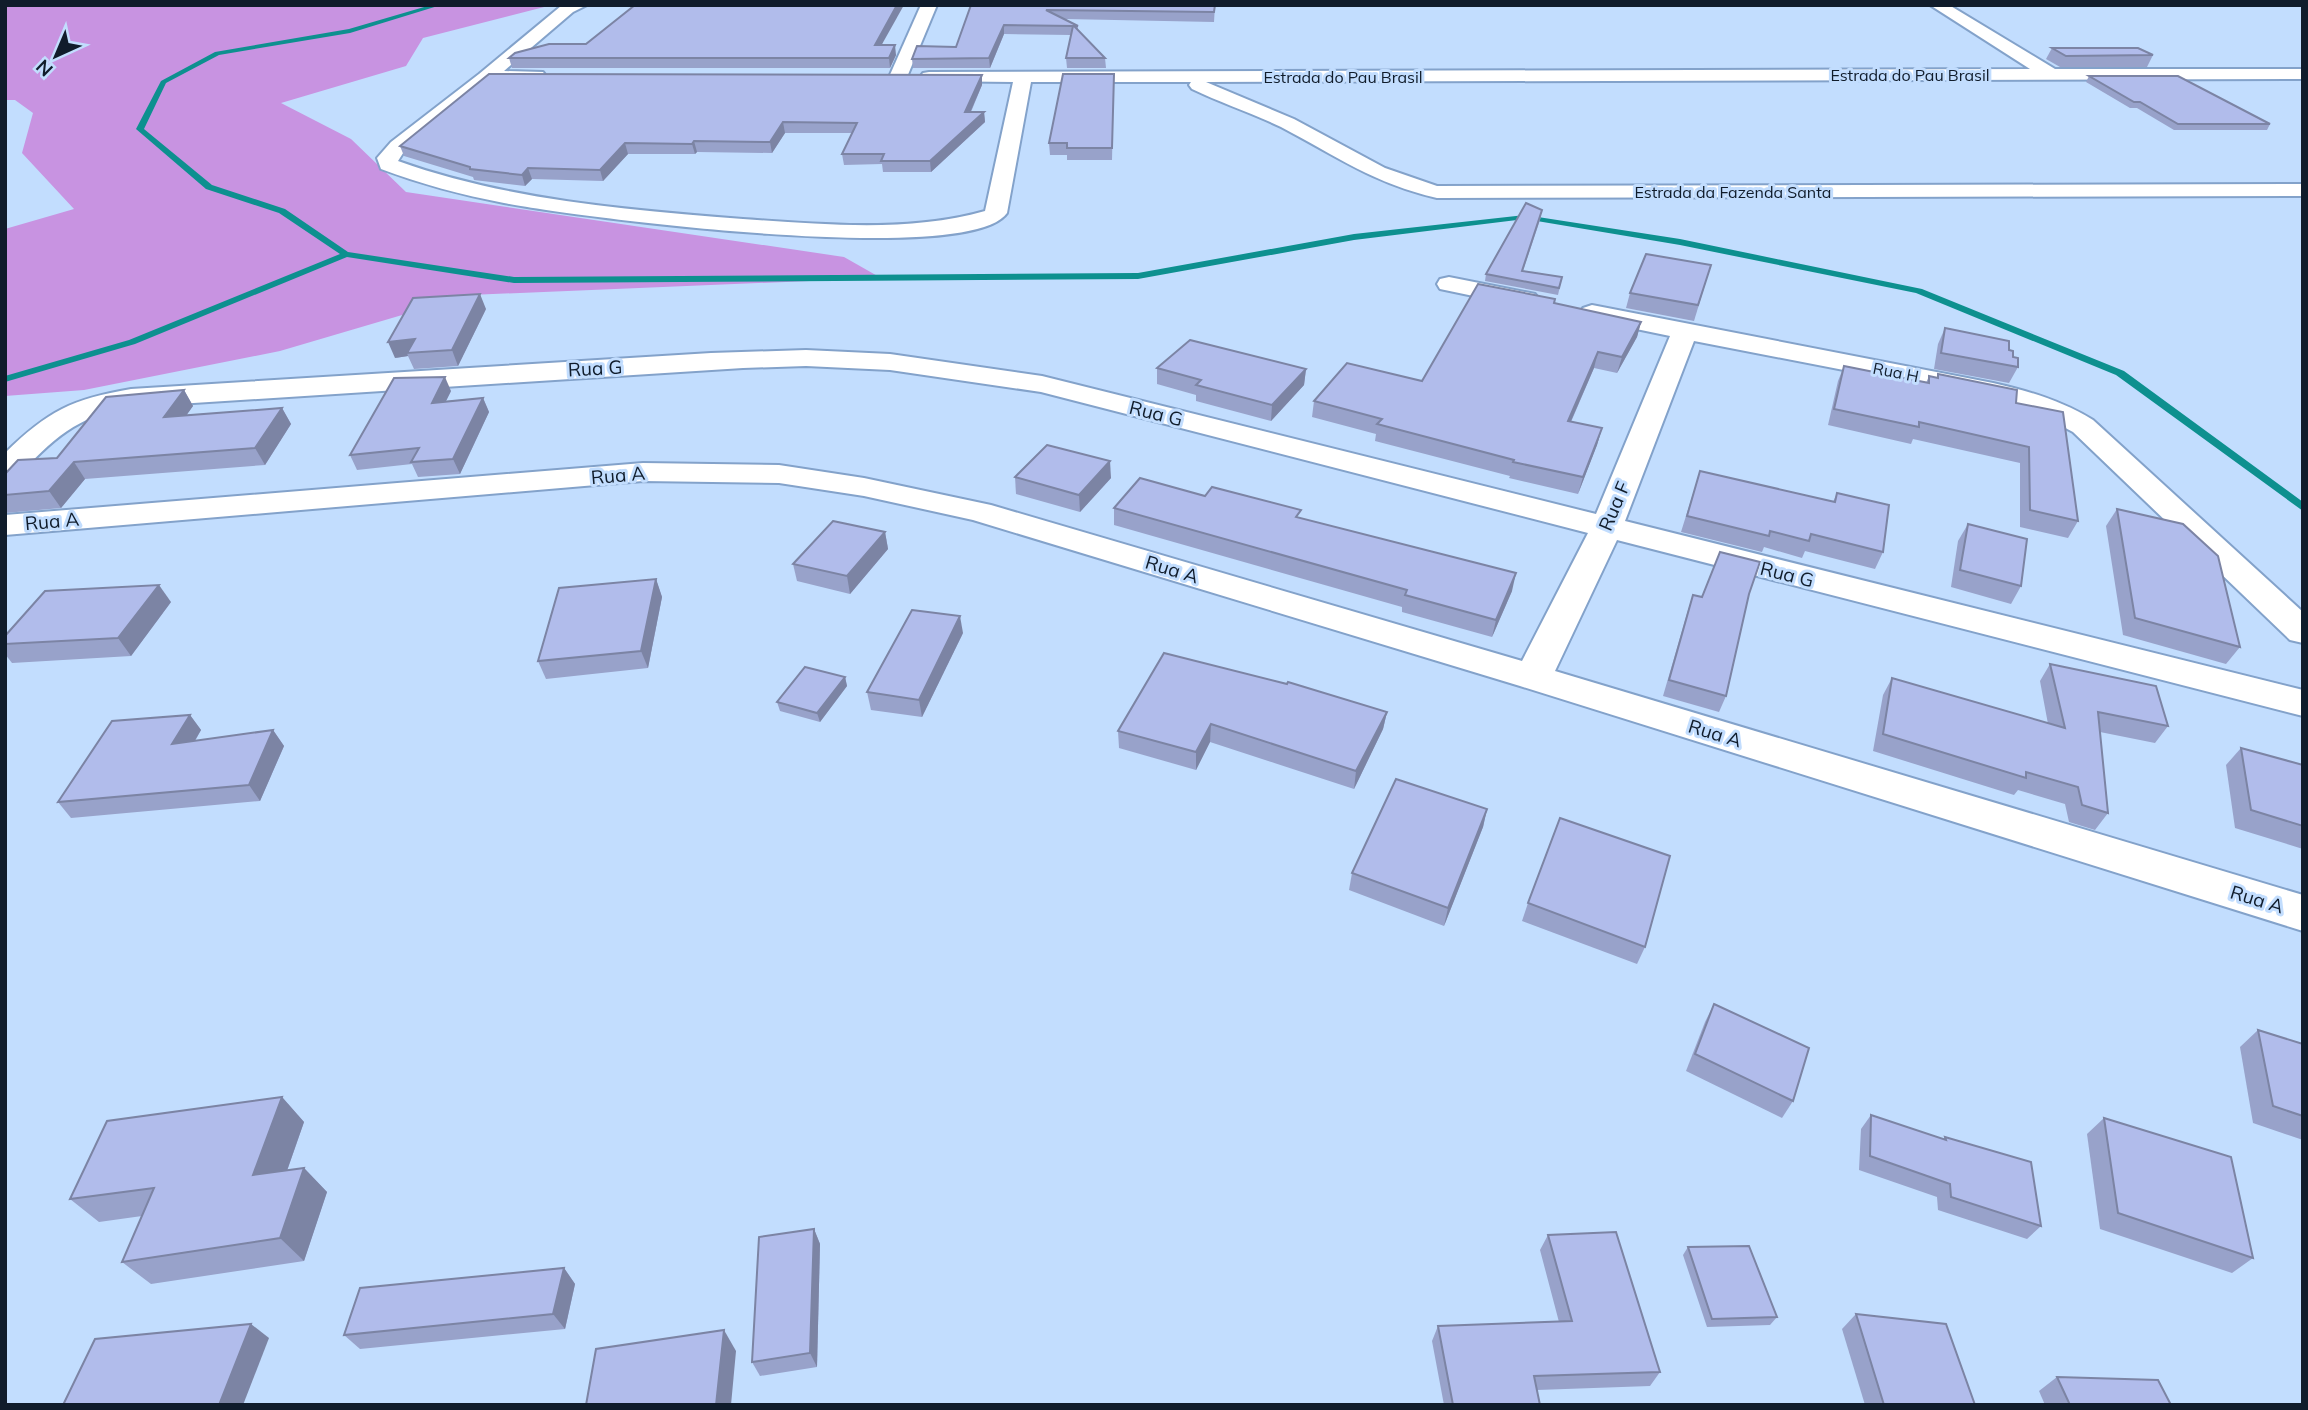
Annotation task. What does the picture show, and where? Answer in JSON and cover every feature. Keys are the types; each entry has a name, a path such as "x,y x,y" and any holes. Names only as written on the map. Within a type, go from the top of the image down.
{"street":[{"name":"Estrada do Pau Brasil","path":"929,5 891,77 2303,75"},
{"path":"1938,5 2050,74"},
{"path":"573,7 398,146 387,159 388,165 442,182 528,200 608,212 694,221 848,230 962,227 996,213 1023,76"},
{"path":"487,76 556,76"},
{"name":"Estrada da Fazenda Santa","path":"1199,77 1195,83 1197,85 1289,125 1377,175 1401,184 1437,192 2303,190"},
{"name":"Rua H","path":"1449,284 2035,400 2060,411 2083,426 2303,632"},
{"name":"Rua F","path":"1533,677 1606,529 1685,331"},
{"name":"Rua G","path":"5,471 52,424 74,411 103,402 413,377 744,359 837,358 971,370 1042,384 1606,529 2303,703"},
{"name":"Rua A","path":"5,525 643,472 779,474 864,487 980,512 1533,677 2303,913"}],"shaded area":[{"path":"5,5 552,5 423,38 406,66 281,103 351,139 406,192 844,257 881,278 470,295 280,351 84,390 5,396 5,229 74,209 22,153 33,113 15,100 5,100"}],"building":[{"path":"635,5 897,5 875,45 895,45 889,58 509,58 515,53 549,44 586,44"},
{"path":"971,5 1215,5 1214,12 1046,10 1078,26 1074,26 1105,58 1066,58 1073,26 1004,25 989,58 912,59 917,46 956,47"},
{"path":"2052,48 2138,48 2153,55 2066,56"},
{"path":"489,74 982,75 965,112 984,112 930,161 881,161 884,154 842,154 857,123 783,122 770,142 625,143 600,170 528,168 522,175 470,169 400,146"},
{"path":"1063,74 1114,74 1112,148 1067,148 1067,143 1049,143"},
{"path":"2089,76 2178,76 2270,124 2178,124"},
{"path":"1526,203 1542,210 1522,271 1562,277 1559,288 1486,274"},
{"path":"1646,254 1711,265 1698,305 1630,293"},
{"path":"1478,284 1555,299 1554,303 1641,322 1622,357 1598,352 1568,421 1602,428 1583,477 1513,462 1514,460 1377,424 1382,419 1314,401 1347,363 1422,381"},
{"path":"480,294 452,350 407,353 415,339 388,342 413,298"},
{"path":"1945,328 2009,341 2009,350 2013,351 2013,357 2018,358 2018,367 1941,353"},
{"path":"1190,340 1306,369 1272,405 1196,385 1201,380 1157,368"},
{"path":"1844,366 1929,383 1929,376 1938,378 1938,374 2017,390 2016,403 2063,412 2078,521 2030,510 2029,447 1919,422 1919,427 1834,409"},
{"path":"445,377 432,403 483,398 453,459 411,462 419,448 350,455 394,378"},
{"path":"184,390 164,417 282,408 255,448 74,462 49,491 5,495 5,474 18,460 57,458 106,397"},
{"path":"1047,445 1110,461 1079,495 1015,477"},
{"path":"1700,471 1835,502 1837,493 1889,505 1883,552 1811,534 1809,541 1770,531 1769,536 1687,516"},
{"path":"1140,478 1205,496 1212,487 1301,510 1296,517 1516,573 1496,620 1405,595 1407,590 1114,508"},
{"path":"2117,509 2183,524 2218,556 2240,647 2135,618"},
{"path":"833,521 885,532 847,576 793,564"},
{"path":"1968,524 2027,539 2021,586 1960,570"},
{"path":"1720,552 1760,562 1749,594 1726,696 1669,680 1693,595 1702,597"},
{"path":"656,579 641,651 538,661 559,588"},
{"path":"159,585 118,638 5,644 5,636 45,591"},
{"path":"912,610 960,616 919,700 867,692"},
{"path":"1164,653 1287,684 1288,682 1387,712 1356,771 1211,724 1196,752 1118,731"},
{"path":"2050,664 2156,686 2168,726 2098,712 2108,813 2082,805 2078,787 2026,772 2026,778 1883,734 1892,678 2065,728"},
{"path":"805,667 845,677 817,713 777,702"},
{"path":"190,715 172,744 273,730 249,785 58,802 112,721"},
{"path":"2241,748 2303,765 2303,826 2251,810"},
{"path":"1396,779 1487,809 1448,908 1352,873"},
{"path":"1560,818 1670,856 1645,947 1528,903"},
{"path":"1714,1004 1809,1048 1793,1101 1695,1054"},
{"path":"2258,1030 2303,1044 2303,1116 2273,1106"},
{"path":"282,1097 253,1175 304,1168 280,1238 122,1262 154,1188 70,1199 107,1121"},
{"path":"1871,1115 1946,1140 1945,1137 2031,1162 2041,1226 1951,1197 1950,1184 1870,1156"},
{"path":"2104,1118 2231,1157 2253,1258 2118,1213"},
{"path":"814,1229 810,1353 752,1362 759,1237"},
{"path":"1616,1232 1660,1372 1534,1376 1540,1405 1453,1405 1438,1326 1572,1321 1548,1235"},
{"path":"1749,1246 1777,1317 1712,1319 1688,1247"},
{"path":"564,1268 553,1314 344,1335 360,1288"},
{"path":"1856,1314 1946,1324 1975,1405 1884,1405"},
{"path":"251,1324 219,1405 63,1405 95,1339"},
{"path":"724,1330 716,1405 586,1405 596,1349"},
{"path":"2057,1377 2158,1380 2171,1405 2070,1405"}],"waterway":[{"path":"346,254 282,211 209,187 140,129 163,82 217,53 350,31 438,5"},
{"path":"346,254 514,280 1138,276 1354,237 1525,217 1680,242 1919,291 2120,373 2303,508"},
{"path":"5,379 132,342 346,254"}]}
